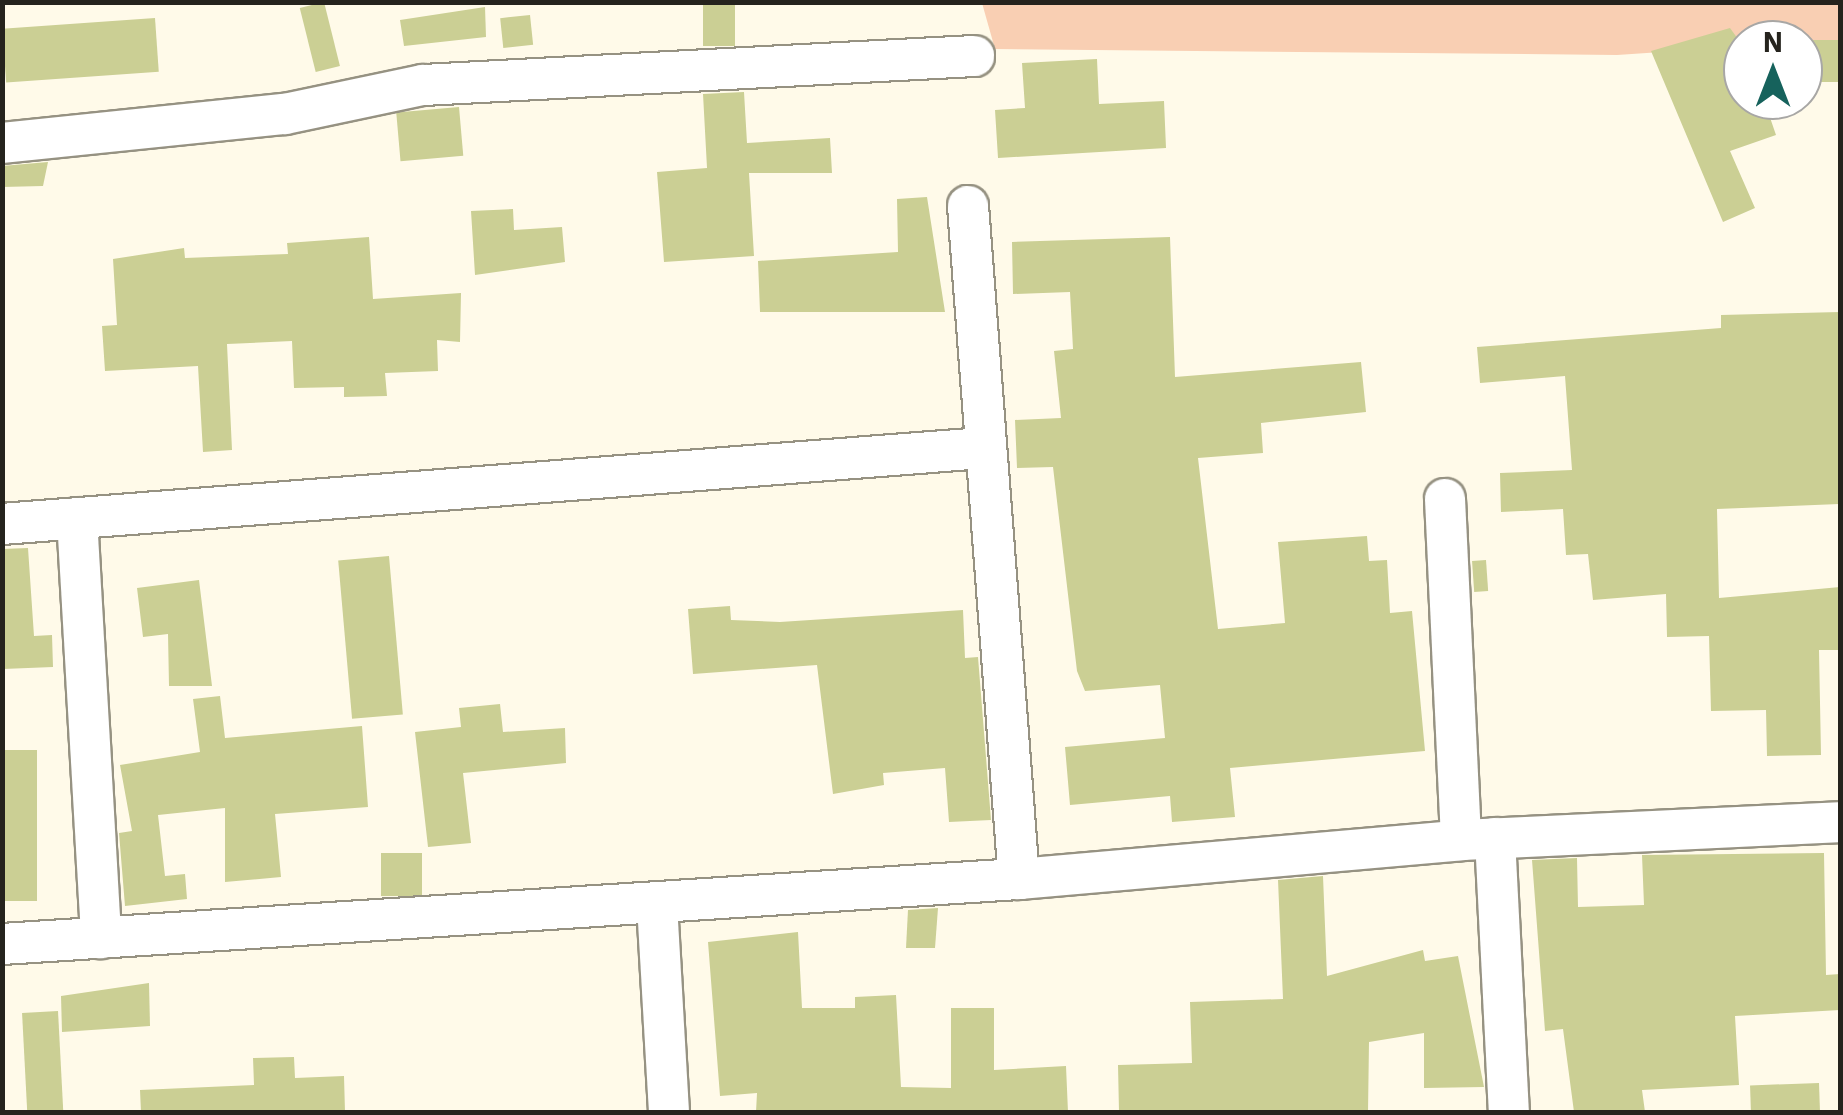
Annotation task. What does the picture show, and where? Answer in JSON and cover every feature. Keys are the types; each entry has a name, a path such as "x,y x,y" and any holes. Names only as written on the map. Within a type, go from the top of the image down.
{"street":[{"path":"2,143 285,114 423,85 974,56"},
{"path":"968,206 1020,879"},
{"path":"2,524 984,448"},
{"path":"1445,498 1509,1112"},
{"path":"77,518 101,938"},
{"path":"2,944 1020,879 1478,839 1840,822"},
{"path":"657,904 669,1112"}],"shaded area":[{"path":"1840,2 1840,40 1823,41 1823,20 1723,20 1723,48 1617,55 995,49 982,3"}],"building":[{"path":"324,2 340,66 316,72 300,8"},
{"path":"703,2 735,2 735,46 703,46"},
{"path":"485,7 486,37 404,46 400,20"},
{"path":"530,15 533,45 503,48 500,18"},
{"path":"155,18 159,72 6,83 2,29"},
{"path":"1723,30 1723,120 1771,120 1776,135 1730,151 1755,208 1723,222 1651,51"},
{"path":"1823,40 1840,40 1840,82 1823,82"},
{"path":"1097,59 1099,104 1164,101 1166,148 998,158 995,110 1025,108 1022,63"},
{"path":"744,92 747,143 830,138 832,173 749,173 754,256 664,262 657,172 707,168 703,94"},
{"path":"459,107 463,156 401,161 396,112"},
{"path":"48,162 43,186 2,187 2,166"},
{"path":"927,197 945,312 760,312 758,261 898,252 897,199"},
{"path":"513,209 514,230 562,227 565,262 475,275 471,211"},
{"path":"369,237 373,299 461,293 460,342 437,340 438,371 385,373 387,396 344,397 344,387 294,388 292,341 227,344 232,450 203,452 198,366 105,371 102,326 117,325 113,259 184,248 185,258 288,254 287,243"},
{"path":"1170,237 1175,377 1361,362 1366,412 1261,423 1263,453 1198,458 1218,629 1285,623 1278,542 1367,536 1369,561 1387,560 1390,613 1412,611 1425,751 1230,768 1235,817 1172,822 1170,796 1070,805 1065,747 1165,738 1160,685 1085,691 1077,671 1053,467 1017,468 1015,420 1061,418 1054,351 1073,349 1070,292 1013,294 1012,242"},
{"path":"1840,312 1839,504 1717,509 1719,598 1840,587 1840,650 1819,650 1821,755 1767,756 1766,710 1711,711 1709,636 1667,637 1666,594 1593,600 1588,554 1566,555 1563,509 1501,512 1500,473 1572,470 1565,376 1480,383 1477,347 1721,328 1721,315"},
{"path":"28,548 34,636 52,635 53,667 3,669 2,549"},
{"path":"389,556 403,714 352,719 338,560"},
{"path":"1486,560 1488,591 1474,592 1472,561"},
{"path":"199,580 212,686 169,686 168,634 143,637 137,588"},
{"path":"730,606 731,620 780,622 963,610 965,658 978,657 991,820 949,822 945,768 883,773 884,785 833,794 817,665 693,674 688,609"},
{"path":"220,696 225,738 362,726 368,807 275,814 281,877 225,882 225,808 158,815 165,876 185,874 187,899 125,906 119,833 132,831 120,765 200,752 193,699"},
{"path":"500,704 503,732 565,728 566,763 463,773 471,843 428,847 415,732 461,727 459,708"},
{"path":"2,750 37,750 37,901 2,901"},
{"path":"381,853 422,853 422,896 381,896"},
{"path":"1824,853 1826,975 1840,974 1840,1010 1735,1016 1739,1085 1642,1090 1645,1112 1574,1112 1563,1029 1545,1031 1532,860 1577,858 1578,907 1644,905 1642,855"},
{"path":"1323,876 1327,976 1423,950 1425,961 1458,956 1484,1087 1424,1088 1424,1033 1369,1042 1368,1112 1119,1112 1118,1065 1192,1063 1190,1002 1283,999 1278,880"},
{"path":"938,908 935,948 906,948 908,910"},
{"path":"798,932 802,1008 855,1008 855,997 896,995 901,1087 951,1088 951,1008 994,1008 994,1070 1066,1066 1068,1112 756,1112 757,1093 720,1096 708,942"},
{"path":"149,983 150,1026 62,1032 61,996"},
{"path":"58,1011 63,1112 27,1112 22,1013"},
{"path":"294,1057 295,1078 344,1076 345,1112 141,1112 140,1090 254,1085 253,1058"},
{"path":"1819,1083 1820,1112 1751,1112 1750,1085"}]}
